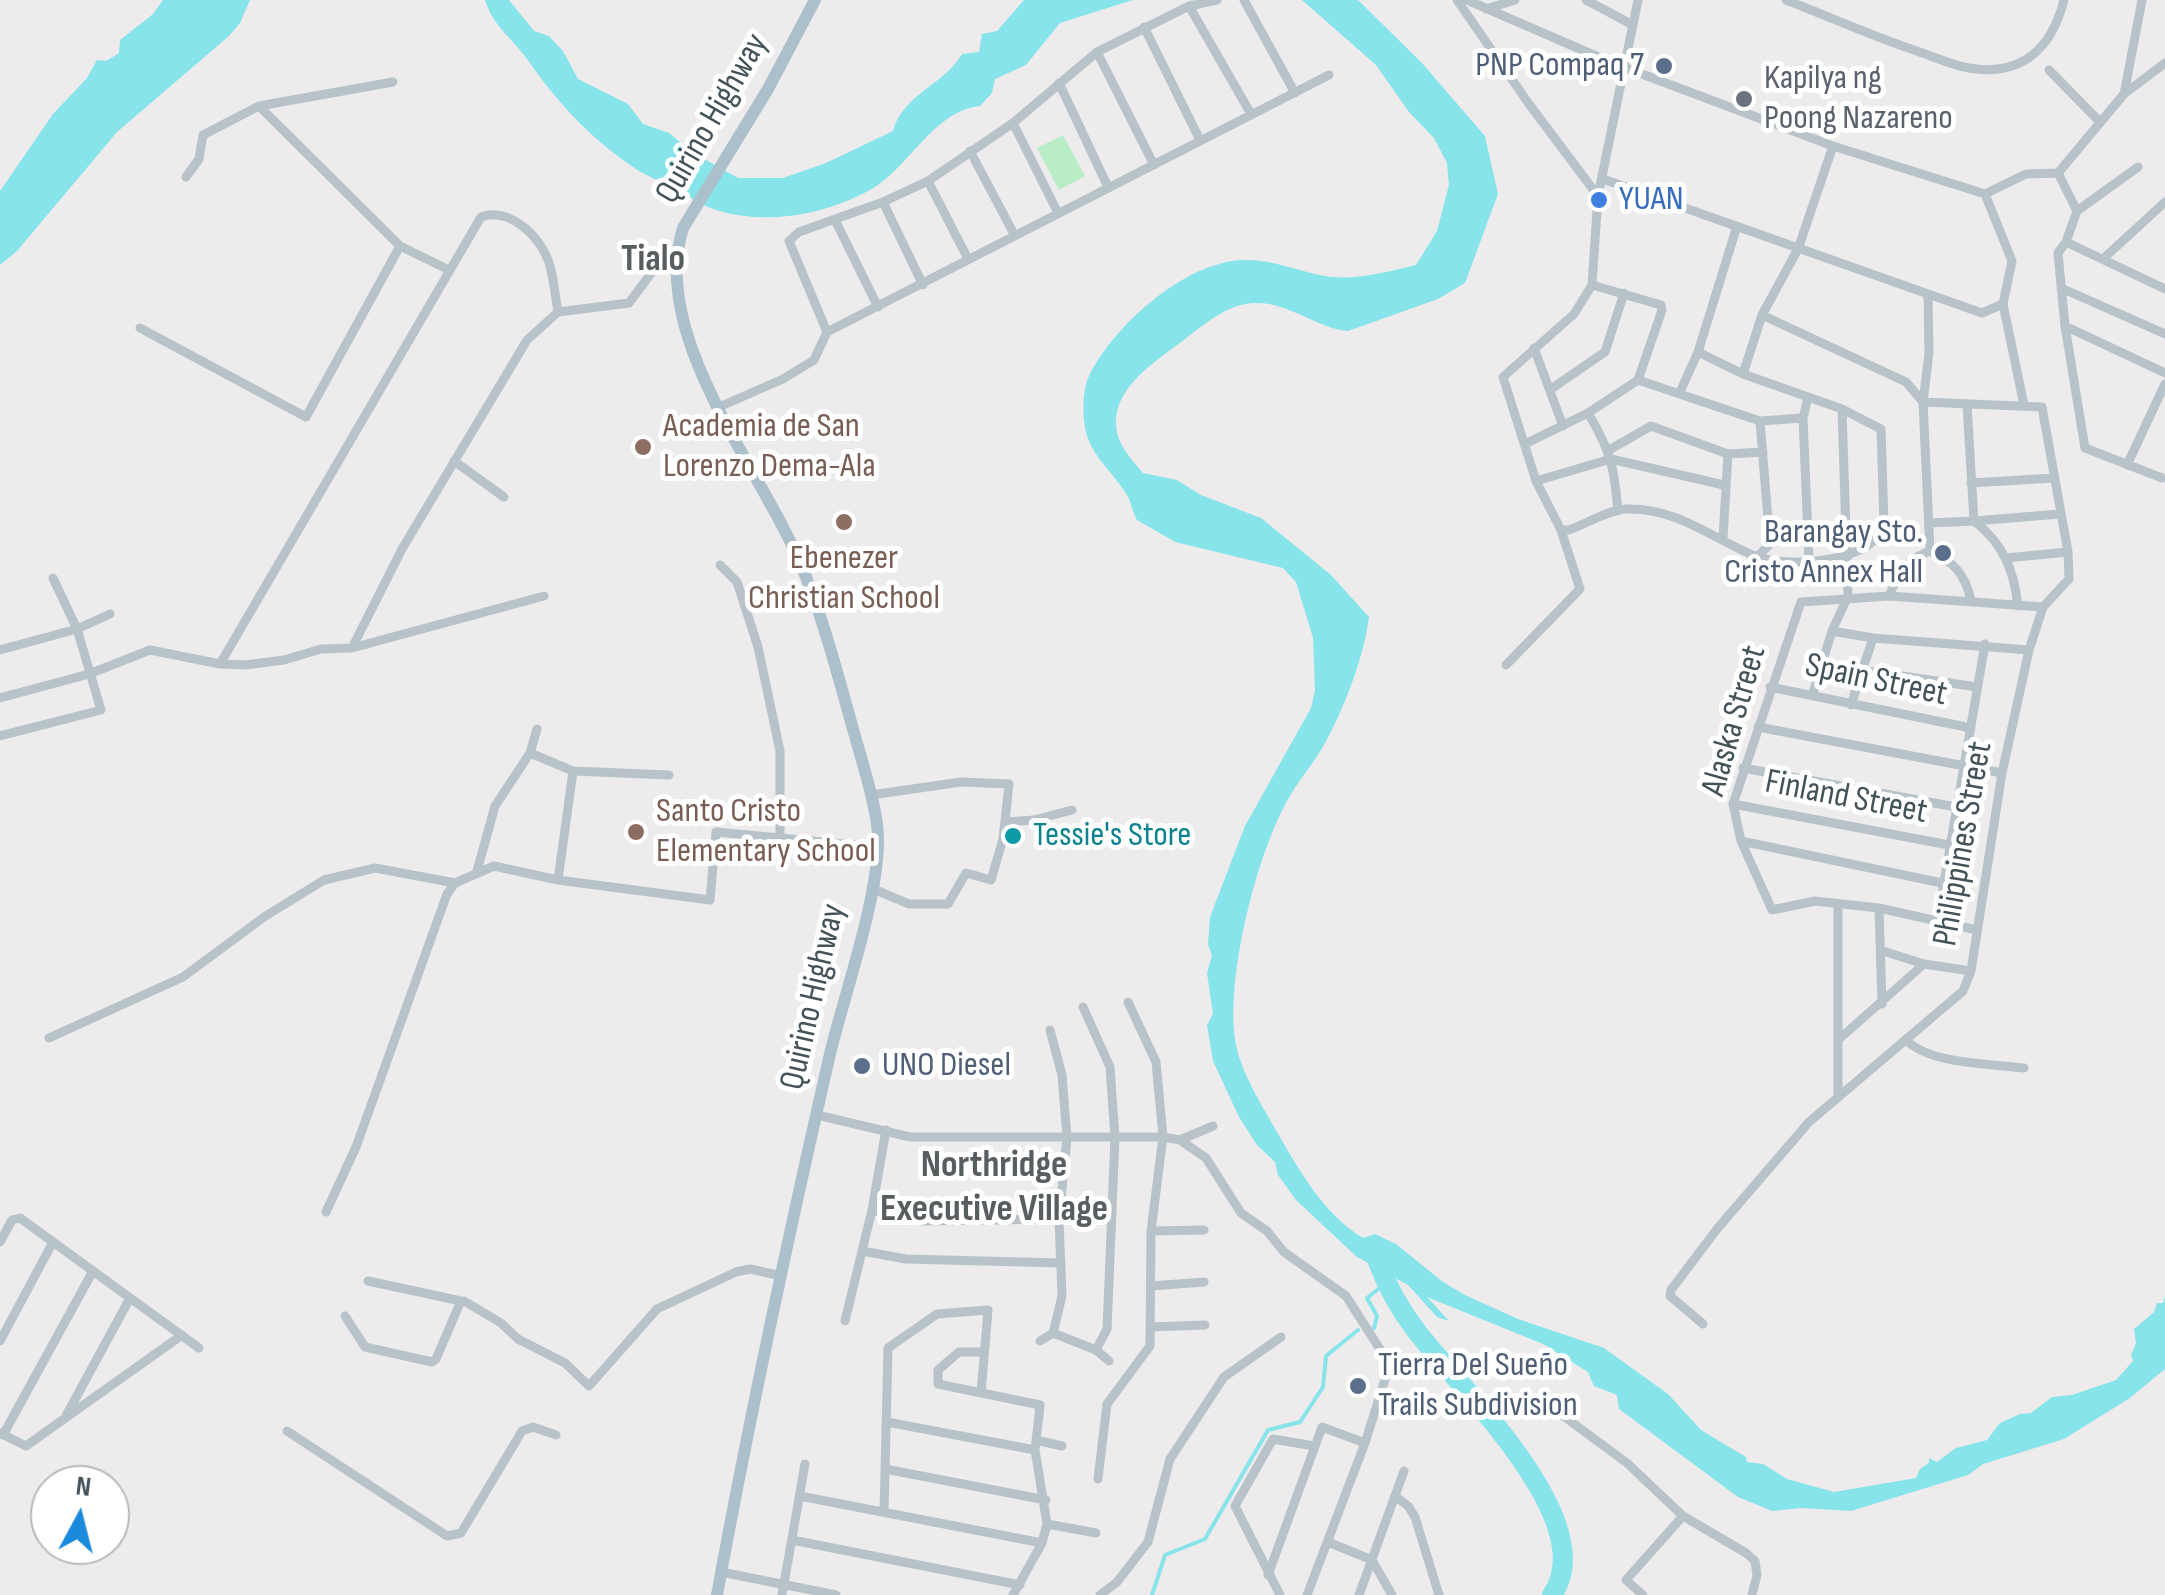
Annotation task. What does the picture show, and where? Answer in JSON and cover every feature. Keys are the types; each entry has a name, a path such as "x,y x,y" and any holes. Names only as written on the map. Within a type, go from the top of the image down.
{"main road":[{"name":"Quirino Highway","path":"717,1595 782,1276 878,847 871,795 807,578 719,407 682,317 676,287 676,249 692,213 768,89 812,1"}],"street":[{"path":"827,332 789,241 799,232 928,181 1013,123 1097,52 1189,6 1217,0"},
{"path":"1244,0 1295,93"},
{"path":"1457,0 1598,196"},
{"path":"1466,0 1833,146 1985,194 2026,174 2058,173 2124,94 2165,63"},
{"path":"1486,8 1515,0"},
{"path":"1586,0 1599,3 1632,24"},
{"path":"1506,665 1580,588 1560,530 1536,481 1504,377 1574,314 1592,285 1598,196 1638,0"},
{"path":"1789,1 1803,0"},
{"path":"1789,1 1872,36 1969,68 2005,69 2034,56 2052,36 2064,0"},
{"path":"2124,94 2142,0"},
{"path":"1189,6 1251,114"},
{"path":"1144,27 1200,140"},
{"path":"1097,52 1154,165"},
{"path":"2050,70 2099,121"},
{"path":"719,407 814,360 827,332 1329,75"},
{"path":"186,177 199,160 206,132 258,106 393,82"},
{"path":"1059,83 1108,188"},
{"path":"258,106 400,246 449,270"},
{"path":"1013,123 1058,213"},
{"path":"1743,374 1762,316 1798,249 1833,146"},
{"path":"970,151 1014,236"},
{"path":"2138,167 2078,211 2058,253 2084,448 2162,478"},
{"path":"2058,173 2078,211"},
{"path":"1604,179 1982,313 2003,304"},
{"path":"928,181 968,259"},
{"path":"1985,194 2012,262 2003,304 2024,406"},
{"path":"882,202 923,284"},
{"path":"2103,259 2163,206"},
{"path":"220,664 480,217 505,215 516,220 548,257 558,312"},
{"path":"835,220 878,307"},
{"path":"1680,392 1698,352 1737,226"},
{"path":"2066,242 2165,288"},
{"path":"140,328 306,417 400,246"},
{"path":"352,648 402,550 527,340 558,312 629,303 661,260 676,249"},
{"path":"1524,444 1588,413 1638,380 1662,310 1658,301 1592,285"},
{"path":"2061,288 2165,334"},
{"path":"1551,390 1605,352 1624,293"},
{"path":"1928,295 1929,353 1923,402 1930,551"},
{"path":"1762,316 1906,382 1923,402 2042,407 2068,552 2006,558"},
{"path":"2065,326 2165,373"},
{"path":"1534,348 1563,426"},
{"path":"1560,530 1626,509 1678,518 1757,557 1809,561 1848,557 1882,531 1882,437 1876,424 1743,374 1698,352"},
{"path":"1638,380 1760,421 1803,418"},
{"path":"2128,465 2165,386"},
{"path":"1808,397 1803,418 1809,561"},
{"path":"1967,405 1974,521 1988,532 2006,558 2014,576 2018,606"},
{"path":"1812,696 1832,631 1848,596 1842,409"},
{"path":"1588,413 1610,454 1618,511"},
{"path":"1757,557 1770,544 1760,421"},
{"path":"1536,481 1610,454 1650,426 1728,454 1763,452"},
{"path":"1610,454 1724,485"},
{"path":"1724,538 1728,454"},
{"path":"454,461 504,497"},
{"path":"1972,483 2054,478"},
{"path":"1929,523 2060,514"},
{"path":"1890,596 1901,568 1913,557 1930,551 1958,570 1966,580 1971,600"},
{"name":"Philippines Street","path":"1703,1324 1670,1296 1671,1290 1809,1122 1963,991 1971,971 2002,773 2029,650 2042,607 2068,579 2068,552"},
{"path":"720,564 737,582 758,647 780,751 780,838"},
{"path":"0,736 101,710 77,629 53,578"},
{"path":"0,698 89,674 150,650 245,666 321,649 352,648 544,596"},
{"path":"1848,596 2042,607"},
{"name":"Alaska Street","path":"1838,906 1815,901 1772,910 1741,842 1732,804 1801,602 1848,596"},
{"path":"0,650 77,629 110,614"},
{"path":"1832,631 1873,638 2029,650"},
{"path":"1851,705 1873,638"},
{"path":"1937,923 1984,644"},
{"path":"1862,670 1976,688"},
{"name":"Spain Street","path":"1770,687 1971,728"},
{"path":"1758,727 2002,773"},
{"path":"477,870 496,806 530,753 538,730"},
{"path":"530,753 573,771 668,775"},
{"path":"1743,768 1956,806"},
{"path":"558,880 573,771"},
{"path":"871,795 961,782 1009,784 1006,822 992,880 966,872 948,904 909,904 871,888"},
{"name":"Finland Street","path":"1732,804 1950,845"},
{"path":"1006,822 1034,820 1072,810"},
{"path":"326,1212 356,1147 447,894 455,883 477,870 494,866 558,880 710,900 716,832 878,847"},
{"path":"1741,842 1942,883"},
{"path":"49,1038 183,977 264,917 324,880 375,868 455,883"},
{"path":"1838,1094 1838,906 1880,908 1977,930"},
{"path":"1880,908 1882,1004"},
{"path":"1883,950 1924,964 1971,971"},
{"path":"1838,1040 1924,964"},
{"path":"1098,1480 1107,1404 1150,1346 1151,1231 1162,1137 1156,1062 1128,1002"},
{"path":"1083,1007 1110,1068 1115,1138 1106,1329 1096,1350"},
{"path":"1040,1341 1052,1333 1062,1296 1060,1219 1067,1138 1062,1075 1050,1030"},
{"path":"1906,1040 1916,1050 1941,1058 2024,1068"},
{"path":"817,1115 910,1137 1162,1137 1180,1140 1206,1158 1241,1213 1267,1231 1284,1252 1346,1296 1384,1357 1387,1374 1366,1443 1307,1595"},
{"path":"1180,1140 1213,1126"},
{"path":"845,1321 872,1210 886,1130"},
{"path":"872,1210 923,1221 1060,1219"},
{"path":"0,1242 12,1220 20,1218 199,1348"},
{"path":"1151,1231 1204,1230"},
{"path":"0,1341 54,1242"},
{"path":"862,1251 906,1258 1061,1263"},
{"path":"93,1270 2,1434 26,1446 182,1335"},
{"path":"368,1281 461,1301 501,1322 518,1339 566,1363 589,1386 657,1309 736,1272 750,1270 782,1276"},
{"path":"1151,1286 1204,1282"},
{"path":"64,1419 130,1298"},
{"path":"345,1316 365,1347 432,1362 461,1301"},
{"path":"884,1512 888,1348 937,1314 988,1310 980,1393"},
{"path":"1150,1327 1205,1325"},
{"path":"1052,1333 1096,1350 1109,1362"},
{"path":"1100,1595 1116,1582 1148,1542 1170,1459 1224,1377 1281,1337"},
{"path":"984,1352 959,1352 938,1370 938,1384 1040,1405 1035,1445 1047,1524 1042,1543 1012,1595"},
{"path":"1543,1401 1627,1463 1682,1516 1746,1552 1755,1561 1757,1575 1752,1595"},
{"path":"887,1422 1062,1446"},
{"path":"287,1431 447,1536 461,1534 522,1431 533,1427 556,1436"},
{"path":"1268,1575 1322,1427 1366,1443"},
{"path":"1280,1595 1235,1506 1273,1439 1314,1446"},
{"path":"783,1590 805,1464"},
{"path":"886,1469 1046,1500"},
{"path":"1359,1595 1404,1471"},
{"path":"800,1496 1042,1543"},
{"path":"1395,1496 1414,1517 1439,1595"},
{"path":"1643,1595 1626,1580 1682,1516"},
{"path":"1047,1524 1096,1533"},
{"path":"792,1540 1020,1585"},
{"path":"1328,1542 1372,1560 1392,1595"},
{"path":"721,1572 783,1590 836,1595"}],"green space":[{"path":"1063,135 1085,176 1059,190 1037,148"}],"water":[{"path":"163,0 250,0 229,36 117,132 17,251 0,265 0,191 53,114 87,78 97,60 106,61 119,53 120,40 153,14"},
{"path":"485,0 509,0 534,31 549,36 563,51 578,79 628,104 643,124 669,133 692,152 738,178 783,178 826,163 893,131 914,99 962,54 979,52 982,34 997,31 1024,0 1133,0 1060,23 1026,65 995,79 992,93 980,106 948,118 883,182 868,191 828,208 762,217 719,211 699,203 639,171 606,147 551,91 498,24"},
{"path":"1302,0 1358,0 1421,62 1485,136 1498,194 1465,283 1438,299 1348,331 1278,306 1253,303 1234,307 1146,369 1124,394 1118,408 1120,441 1143,473 1177,480 1201,495 1261,518 1331,575 1369,617 1346,699 1324,745 1278,820 1246,917 1234,1018 1239,1056 1257,1098 1312,1188 1335,1216 1363,1238 1375,1234 1396,1244 1465,1295 1518,1319 1604,1348 1668,1394 1701,1430 1746,1457 1747,1462 1763,1464 1787,1479 1834,1492 1916,1478 1929,1458 1937,1462 1956,1448 1987,1440 2000,1423 2031,1413 2052,1397 2072,1395 2116,1380 2133,1361 2134,1329 2154,1312 2157,1303 2163,1303 2165,1296 2165,1369 2130,1398 2064,1439 1983,1464 1968,1475 1851,1511 1772,1511 1738,1497 1619,1409 1617,1395 1594,1386 1588,1372 1543,1344 1427,1297 1449,1321 1437,1317 1408,1285 1357,1257 1296,1200 1278,1175 1275,1162 1257,1145 1239,1117 1213,1061 1207,1025 1213,1014 1207,973 1212,955 1208,945 1210,917 1245,826 1311,708 1315,690 1313,638 1296,582 1283,568 1175,542 1137,520 1127,495 1089,442 1084,398 1089,376 1100,356 1133,317 1175,284 1198,272 1221,263 1254,260 1325,276 1370,275 1416,265 1437,231 1449,185 1447,163 1434,138 1409,112 1376,65"}],"waterway":[{"path":"1378,1262 1409,1321 1490,1418 1542,1493 1558,1530 1563,1565 1552,1595"},
{"path":"1374,1328 1377,1316 1367,1298 1386,1283"},
{"path":"1152,1595 1165,1555 1205,1539 1268,1430 1300,1422 1323,1387 1326,1356 1358,1330"}],"place":[{"name":"PNP Compaq 7","path":"1664,66"},
{"name":"Kapilya ng Poong Nazareno","path":"1744,99"},
{"name":"YUAN","path":"1599,200"},
{"name":"Academia de San Lorenzo Dema-Ala","path":"643,447"},
{"name":"Ebenezer Christian School","path":"844,522"},
{"name":"Barangay Sto. Cristo Annex Hall","path":"1943,553"},
{"name":"Santo Cristo Elementary School","path":"636,832"},
{"name":"Tessie's Store","path":"1013,836"},
{"name":"UNO Diesel","path":"862,1066"},
{"name":"Tierra Del Sueño Trails Subdivision","path":"1358,1386"}],"district":[{"name":"Tialo","path":"653,260"},
{"name":"Northridge Executive Village","path":"994,1188"}]}
